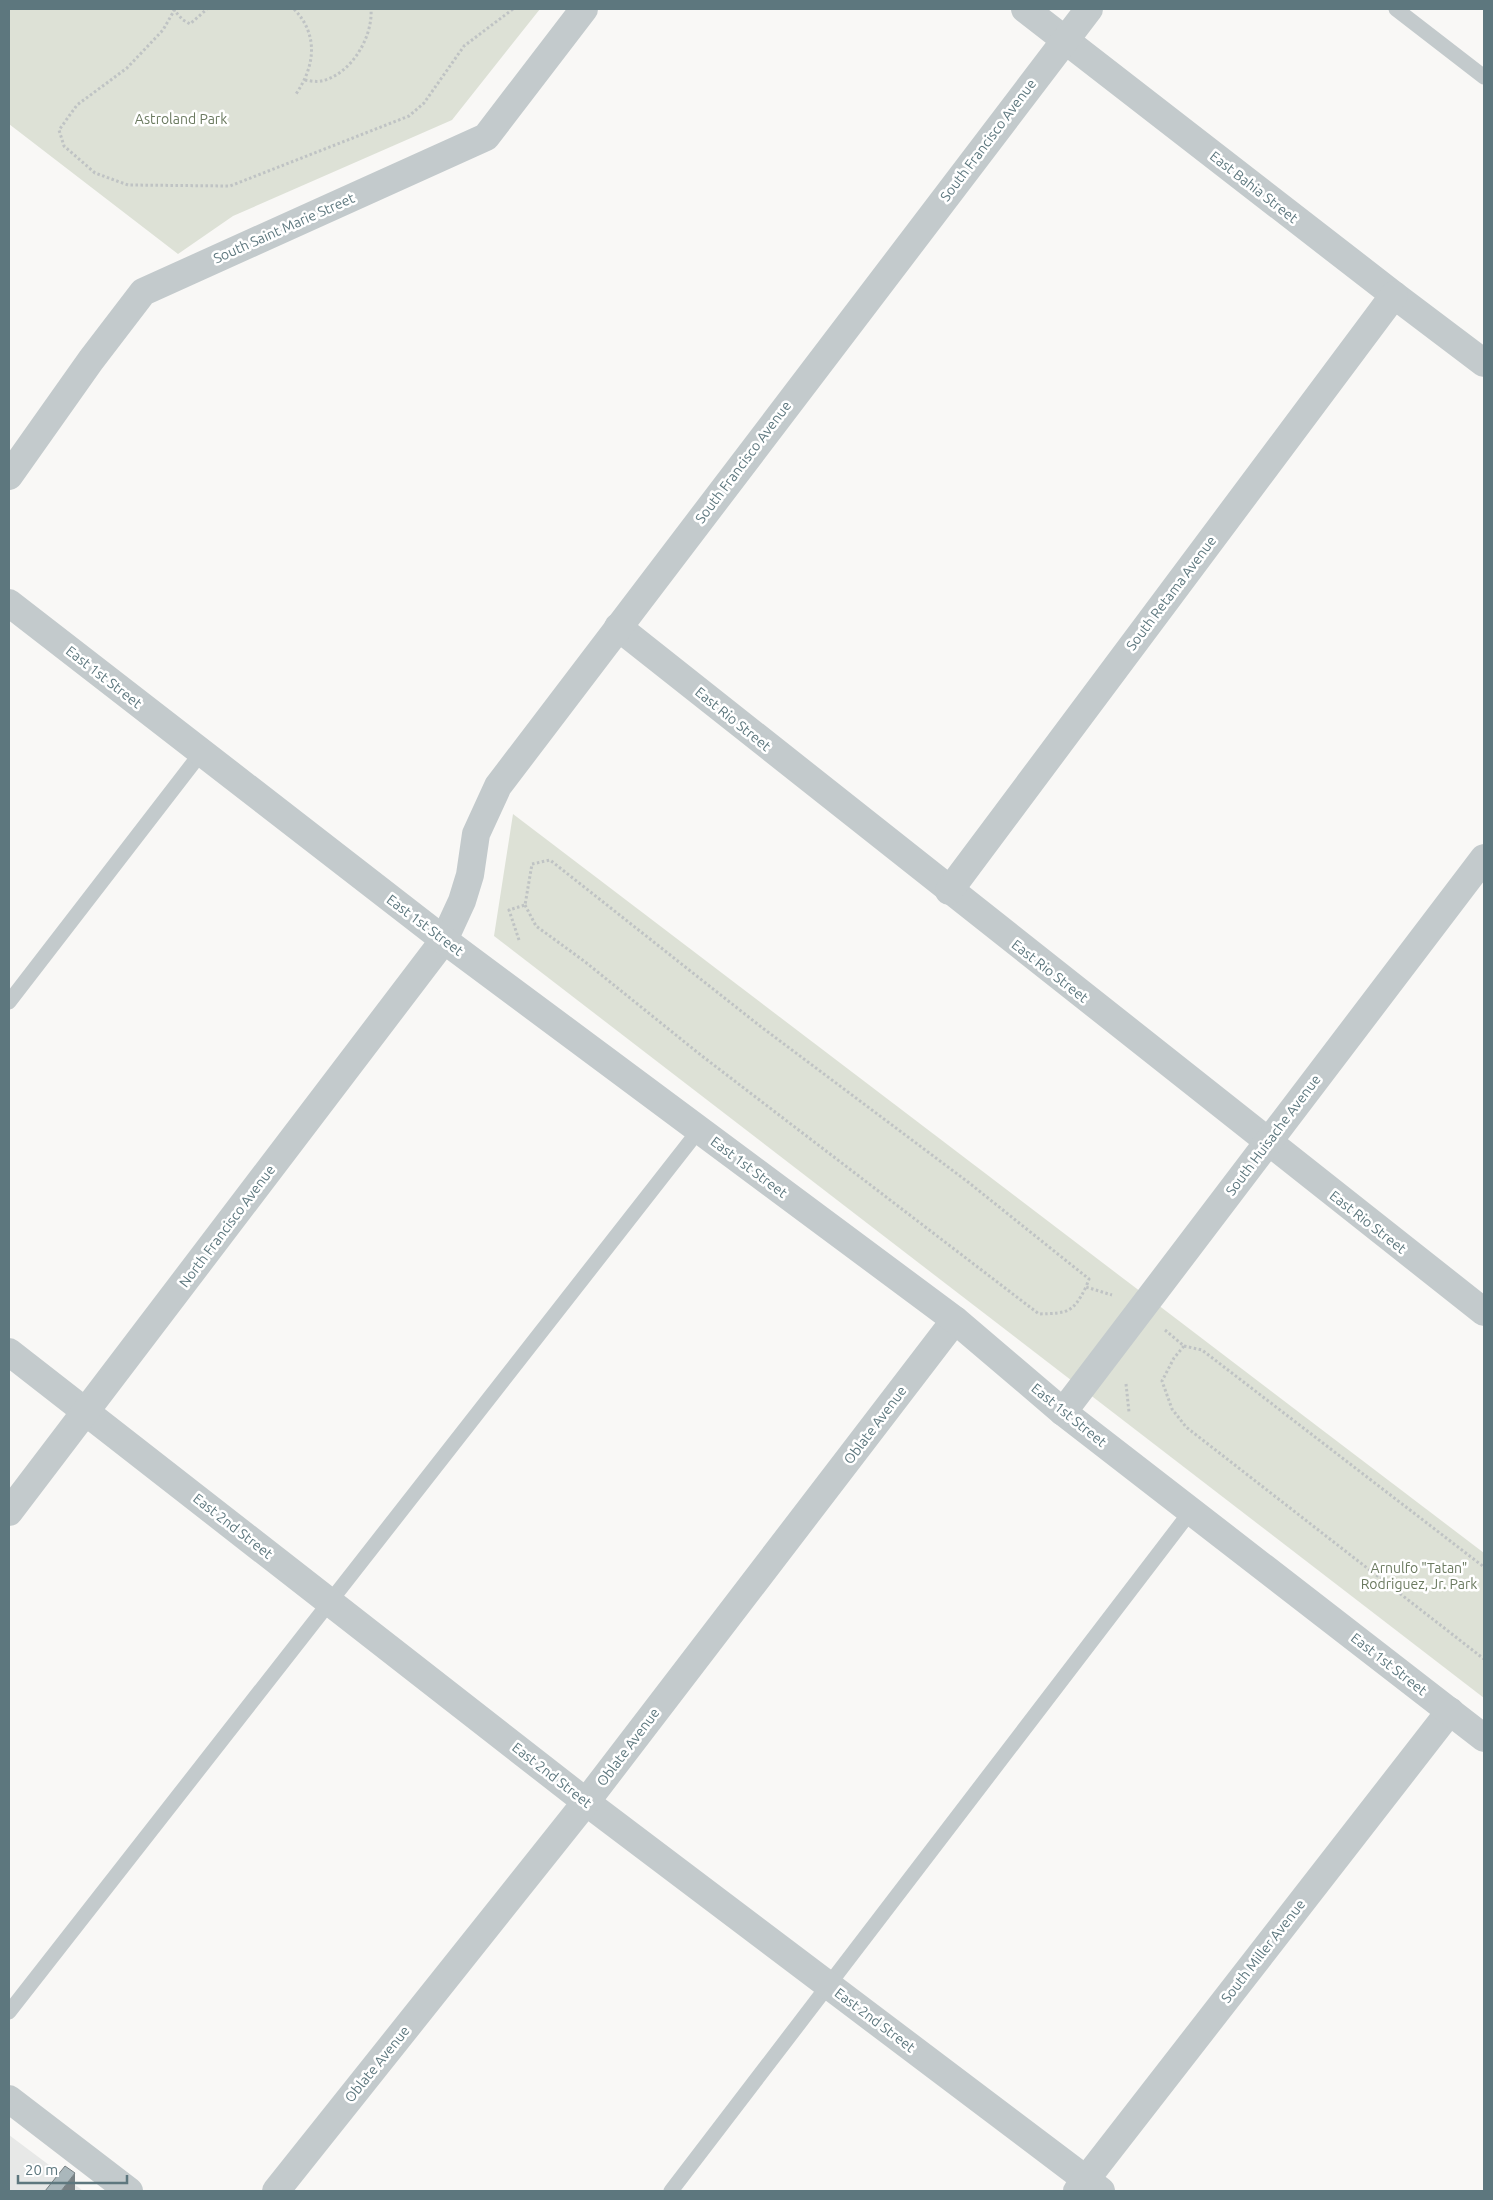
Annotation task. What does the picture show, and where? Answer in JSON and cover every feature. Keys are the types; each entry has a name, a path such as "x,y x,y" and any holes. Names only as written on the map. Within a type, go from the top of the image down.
{"street":[{"name":"South Saint Marie Street","path":"9,476 91,360 143,292 486,137 584,9"},
{"name":"East Bahia Street","path":"1025,9 1394,295 1484,362"},
{"name":"South Francisco Avenue","path":"444,940 462,901 470,875 476,834 498,786 1089,9"},
{"name":"South Retama Avenue","path":"949,891 1394,295"},
{"name":"East 1st Street","path":"9,603 444,940 955,1320 1064,1412 1484,1738"},
{"name":"East Rio Street","path":"618,627 1267,1143 1484,1312"},
{"name":"South Huisache Avenue","path":"1064,1412 1484,858"},
{"name":"North Francisco Avenue","path":"9,1512 444,940"},
{"name":"Oblate Avenue","path":"276,2191 586,1802 955,1320"},
{"name":"East 2nd Street","path":"9,1352 586,1802 828,1985 1088,2187"},
{"name":"South Miller Avenue","path":"1088,2187 1450,1711"},
{"path":"9,2099 129,2191"}],"lane":[{"path":"1396,9 1484,77"},
{"path":"9,1002 202,753"},
{"path":"9,2012 699,1130"},
{"path":"671,2191 1191,1511"}],"path":[{"path":"207,9 190,24 174,9 163,30 127,68 78,104 58,130 64,146 95,173 128,185 230,186 409,116 424,104 464,46 513,9"},
{"path":"294,9 308,27 313,46 312,60 305,80 296,94"},
{"path":"305,80 321,81 341,72 359,52 368,36 371,9"},
{"path":"550,860 760,1026 968,1182 1089,1279 1086,1286 1077,1305 1061,1313 1039,1314 702,1056 584,960 536,926 525,904 532,864 550,860"},
{"path":"519,940 509,910 525,904"},
{"path":"1086,1286 1118,1296 1184,1346 1202,1350 1484,1567"},
{"path":"1184,1346 1174,1358 1162,1382 1172,1409 1186,1427 1484,1660"}],"shaded area":[{"path":"9,2135 65,2177 83,2191 9,2191"}],"green space":[{"name":"Astroland Park","path":"9,9 540,9 452,120 233,216 178,254 9,124"},
{"name":"Arnulfo \"Tatan\" Rodriguez, Jr. Park","path":"513,814 1484,1553 1484,1698 494,936"}],"building":[{"path":"65,2166 75,2173 61,2191 45,2191"}]}
